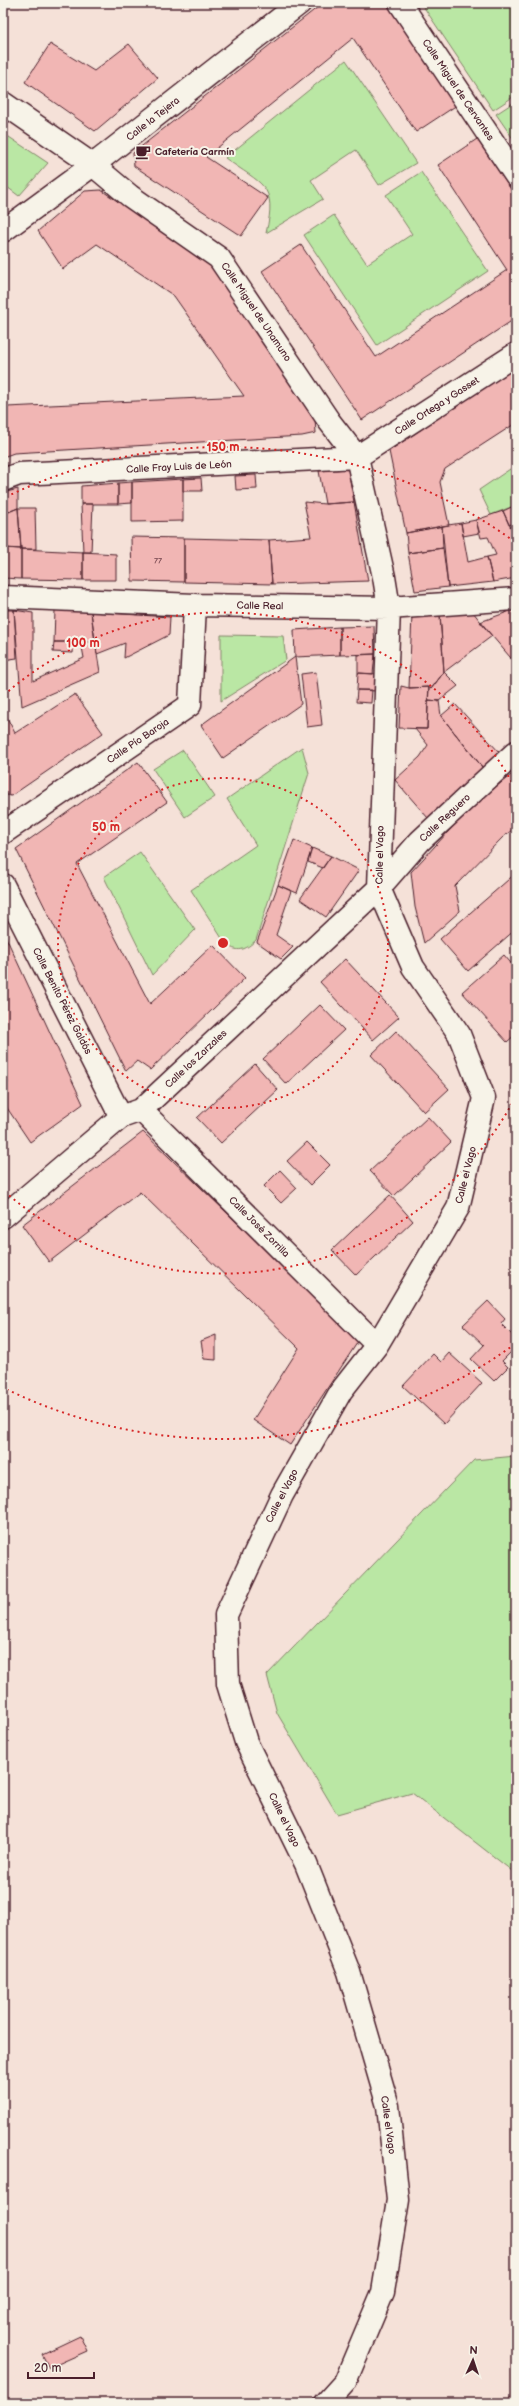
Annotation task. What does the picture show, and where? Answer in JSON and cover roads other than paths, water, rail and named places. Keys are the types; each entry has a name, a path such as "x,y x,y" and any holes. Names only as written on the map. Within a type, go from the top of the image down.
{"street":[{"name":"Calle la Tejera","path":"3,231 93,165 300,3"},
{"name":"Calle Miguel de Cervantes","path":"400,3 516,176"},
{"name":"Calle Miguel de Unamuno","path":"3,103 93,165 130,196 219,258 329,421 357,457 384,577 389,608"},
{"name":"Calle Ortega y Gasset","path":"357,457 516,354"},
{"name":"Calle Fray Luis de León","path":"3,480 19,474 357,457"},
{"name":"Calle Real","path":"3,597 195,605 389,608 516,599"},
{"name":"Calle Pío Baroja","path":"3,833 190,705 195,605"},
{"name":"Calle el Vago","path":"326,2403 345,2382 383,2292 398,2200 388,2106 346,1965 306,1864 246,1742 228,1684 226,1615 282,1495 341,1391 377,1345 458,1208 484,1098 459,1034 413,967 379,888 389,608"},
{"name":"Calle Reguero","path":"379,888 420,841 516,752"},
{"name":"Calle Benito Pérez Galdós","path":"3,885 122,1117"},
{"name":"Calle los Zarzales","path":"3,1217 122,1117 142,1110 379,888"},
{"name":"Calle José Zorrilla","path":"142,1110 377,1345"}],"place":[{"name":"Cafetería Carmín","path":"143,152"}]}
